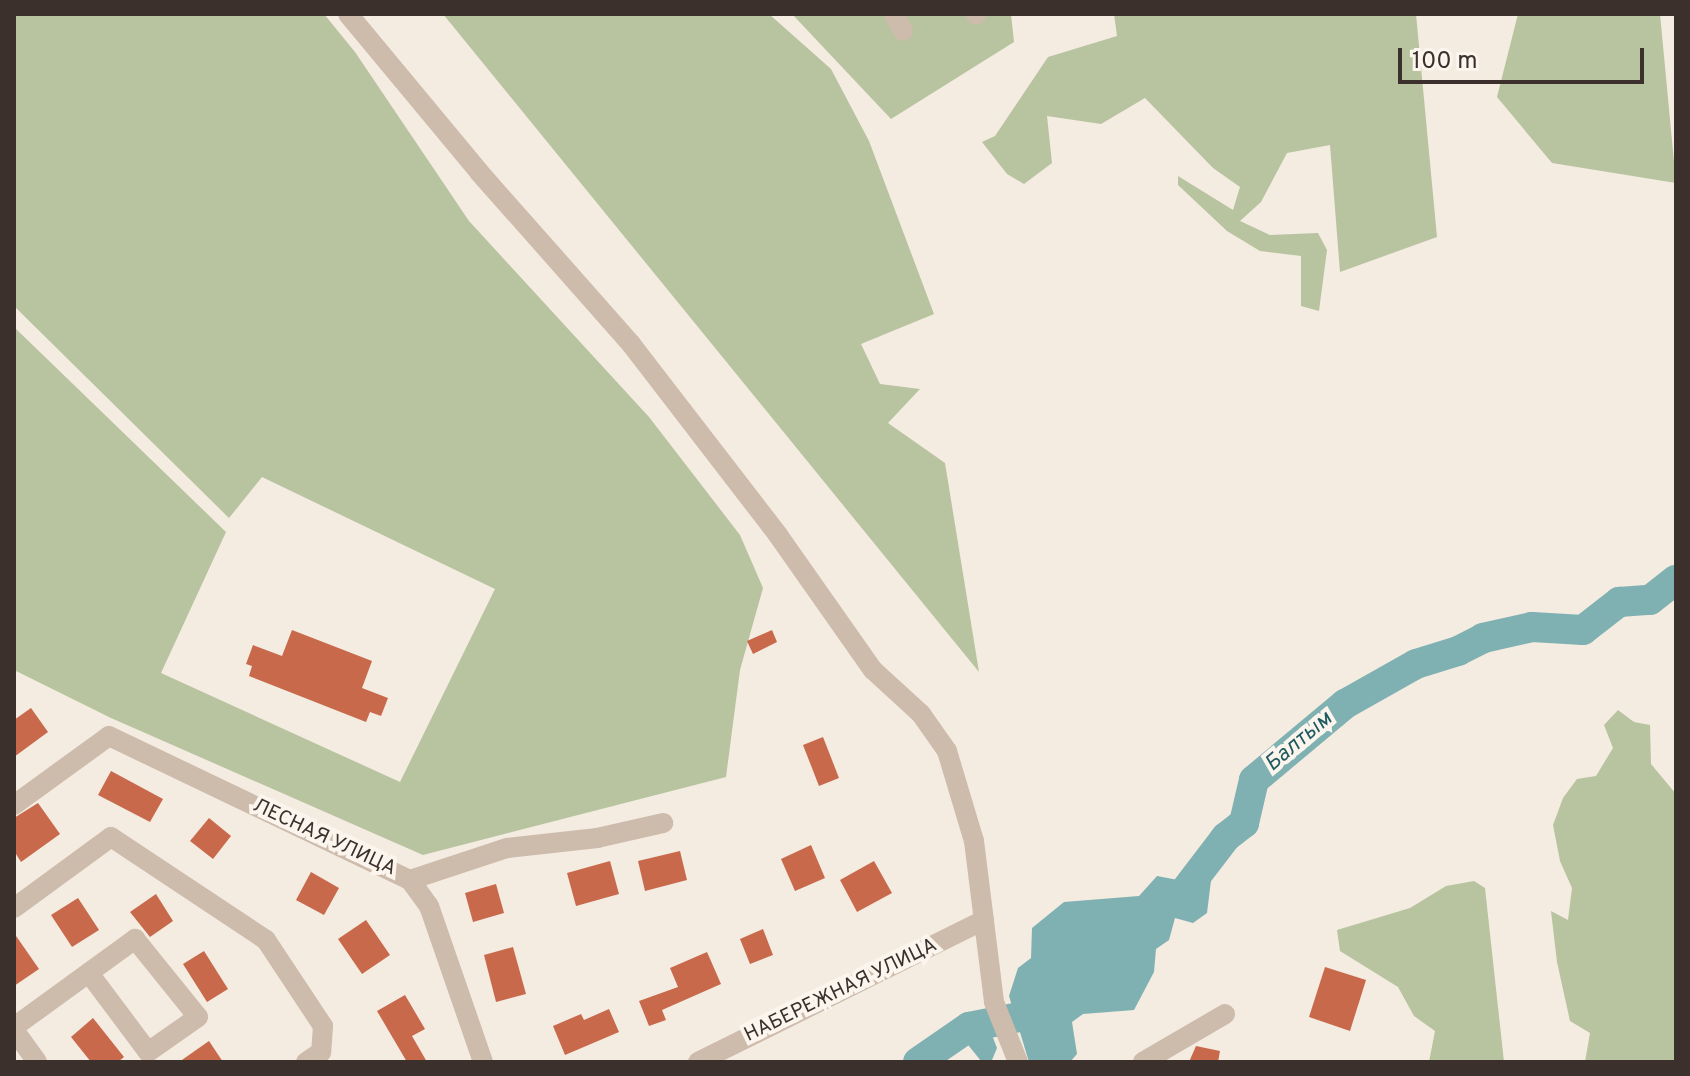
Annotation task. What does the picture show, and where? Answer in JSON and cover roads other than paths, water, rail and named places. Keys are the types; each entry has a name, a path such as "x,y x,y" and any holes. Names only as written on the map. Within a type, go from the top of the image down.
{"street":[{"path":"348,14 479,172 631,344 778,535 873,670 921,714 947,751 974,841 994,1002 1018,1062"},
{"name":"ЛЕСНАЯ УЛИЦА","path":"14,805 109,736 410,880 507,848 597,838 663,823"},
{"path":"14,908 111,837 266,940 323,1026 321,1052 306,1062"},
{"path":"410,880 429,906 483,1062"},
{"name":"НАБЕРЕЖНАЯ УЛИЦА","path":"698,1062 984,920"},
{"path":"37,1062 14,1028 135,939 198,1017 148,1052 89,973"},
{"path":"1143,1062 1225,1014"}],"water":[{"path":"1198,853 1214,856 1207,913 1193,923 1175,918 1169,940 1156,949 1154,972 1134,1010 1083,1014 1072,1022 1077,1054 1070,1062 1029,1062 1009,996 1018,968 1031,958 1032,928 1064,902 1139,896 1157,876 1183,881 1194,867"},
{"path":"980,1018 988,1025 997,1048 992,1060 981,1061 961,1036 963,1023"}],"waterway":[{"name":"Балтым","path":"1187,888 1226,837 1244,823 1254,780 1345,704 1416,664 1458,651 1483,638 1532,627 1583,630 1619,602 1650,600 1676,580"},
{"name":"Балтым","path":"918,1062 969,1027 1029,1015 1050,1002"}]}
